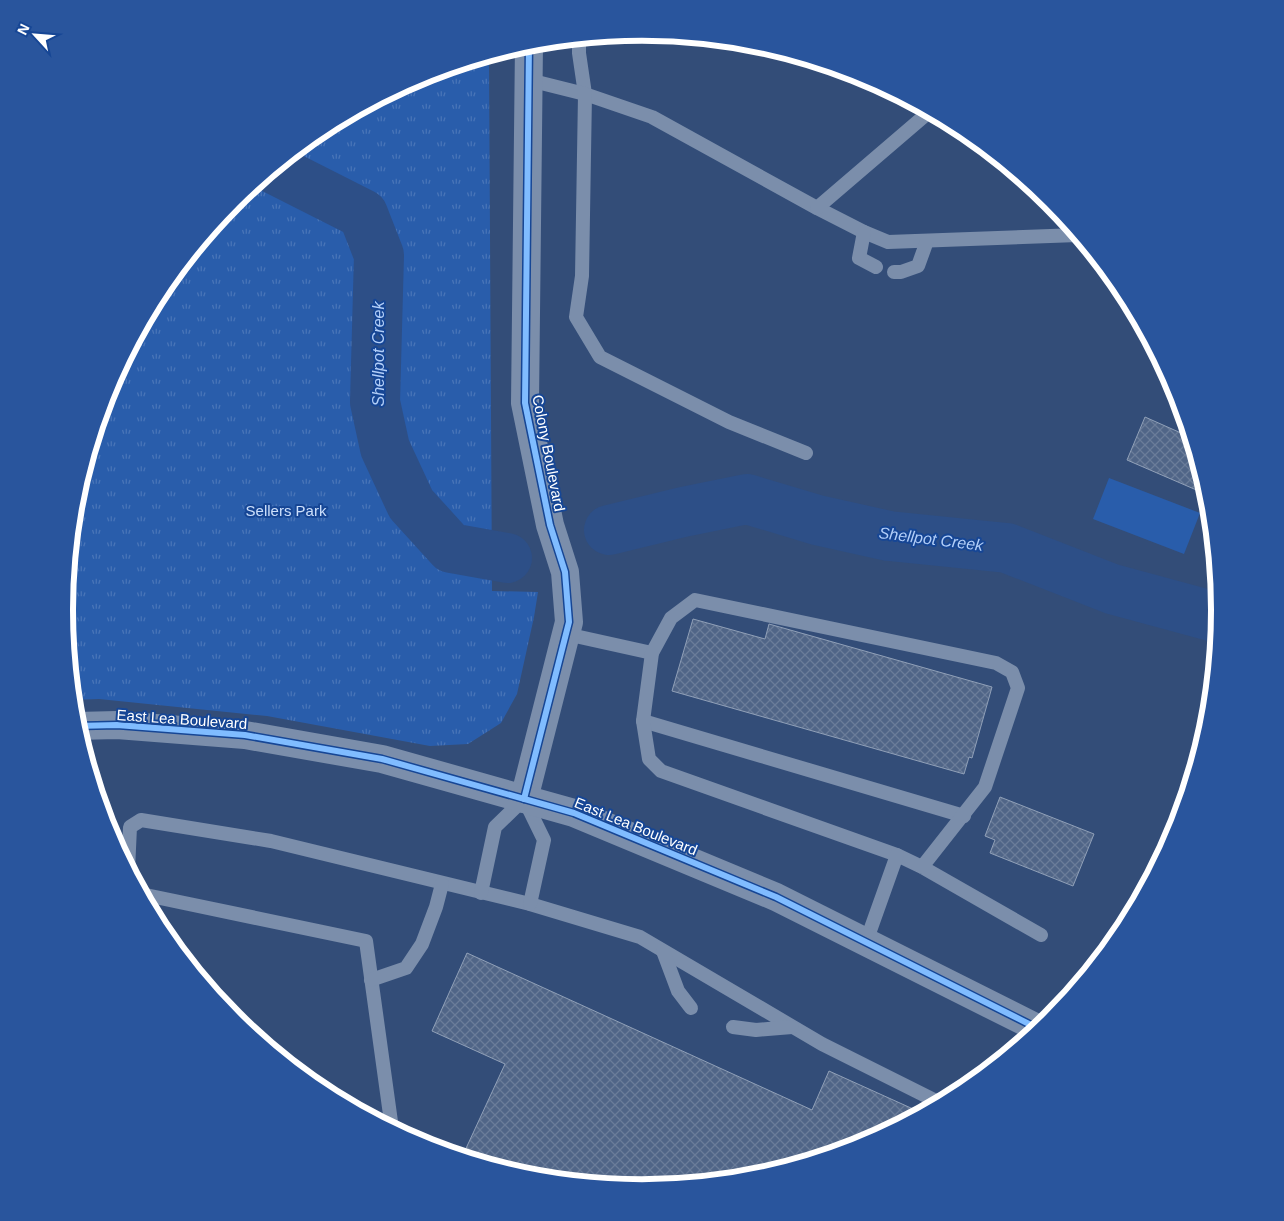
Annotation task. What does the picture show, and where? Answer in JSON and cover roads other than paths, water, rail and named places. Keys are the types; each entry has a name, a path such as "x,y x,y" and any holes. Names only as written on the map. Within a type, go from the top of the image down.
{"street":[{"name":"Colony Boulevard","path":"524,799 569,622 565,572 550,525 525,403 529,52"},
{"name":"East Lea Boulevard","path":"85,726 117,725 245,735 382,759 574,813 776,897 1031,1025"}],"lane":[{"path":"579,45 585,94 582,276 576,317 600,357 730,422 806,453"},
{"path":"529,80 585,94 652,117 817,208 888,242 1070,235"},
{"path":"817,208 924,116"},
{"path":"864,232 860,258 876,267"},
{"path":"894,272 901,272 918,266 928,241"},
{"path":"922,867 985,787 1018,688 1012,672 996,663 695,600 671,618 652,653 643,722 649,759 661,772 897,855 922,867 1041,935"},
{"path":"566,634 652,653"},
{"path":"643,722 964,816"},
{"path":"481,894 495,827 524,799 544,840 530,904"},
{"path":"129,857 130,827 141,820 270,841 481,894 530,904 640,937 822,1044 933,1099"},
{"path":"866,942 897,855"},
{"path":"371,980 406,968 422,944 436,907 442,884"},
{"path":"149,896 366,941 391,1121"},
{"path":"663,951 678,991 691,1008"},
{"path":"733,1027 756,1030 792,1027"}],"waterway":[{"name":"Shellpot Creek","path":"280,172 363,214 379,255 375,402 385,448 411,504 451,548 507,558"},
{"name":"Shellpot Creek","path":"609,530 747,499 817,520 889,536 1007,548 1112,589 1211,616"}],"park label":[{"name":"Sellers Park","path":"286,510"}]}
